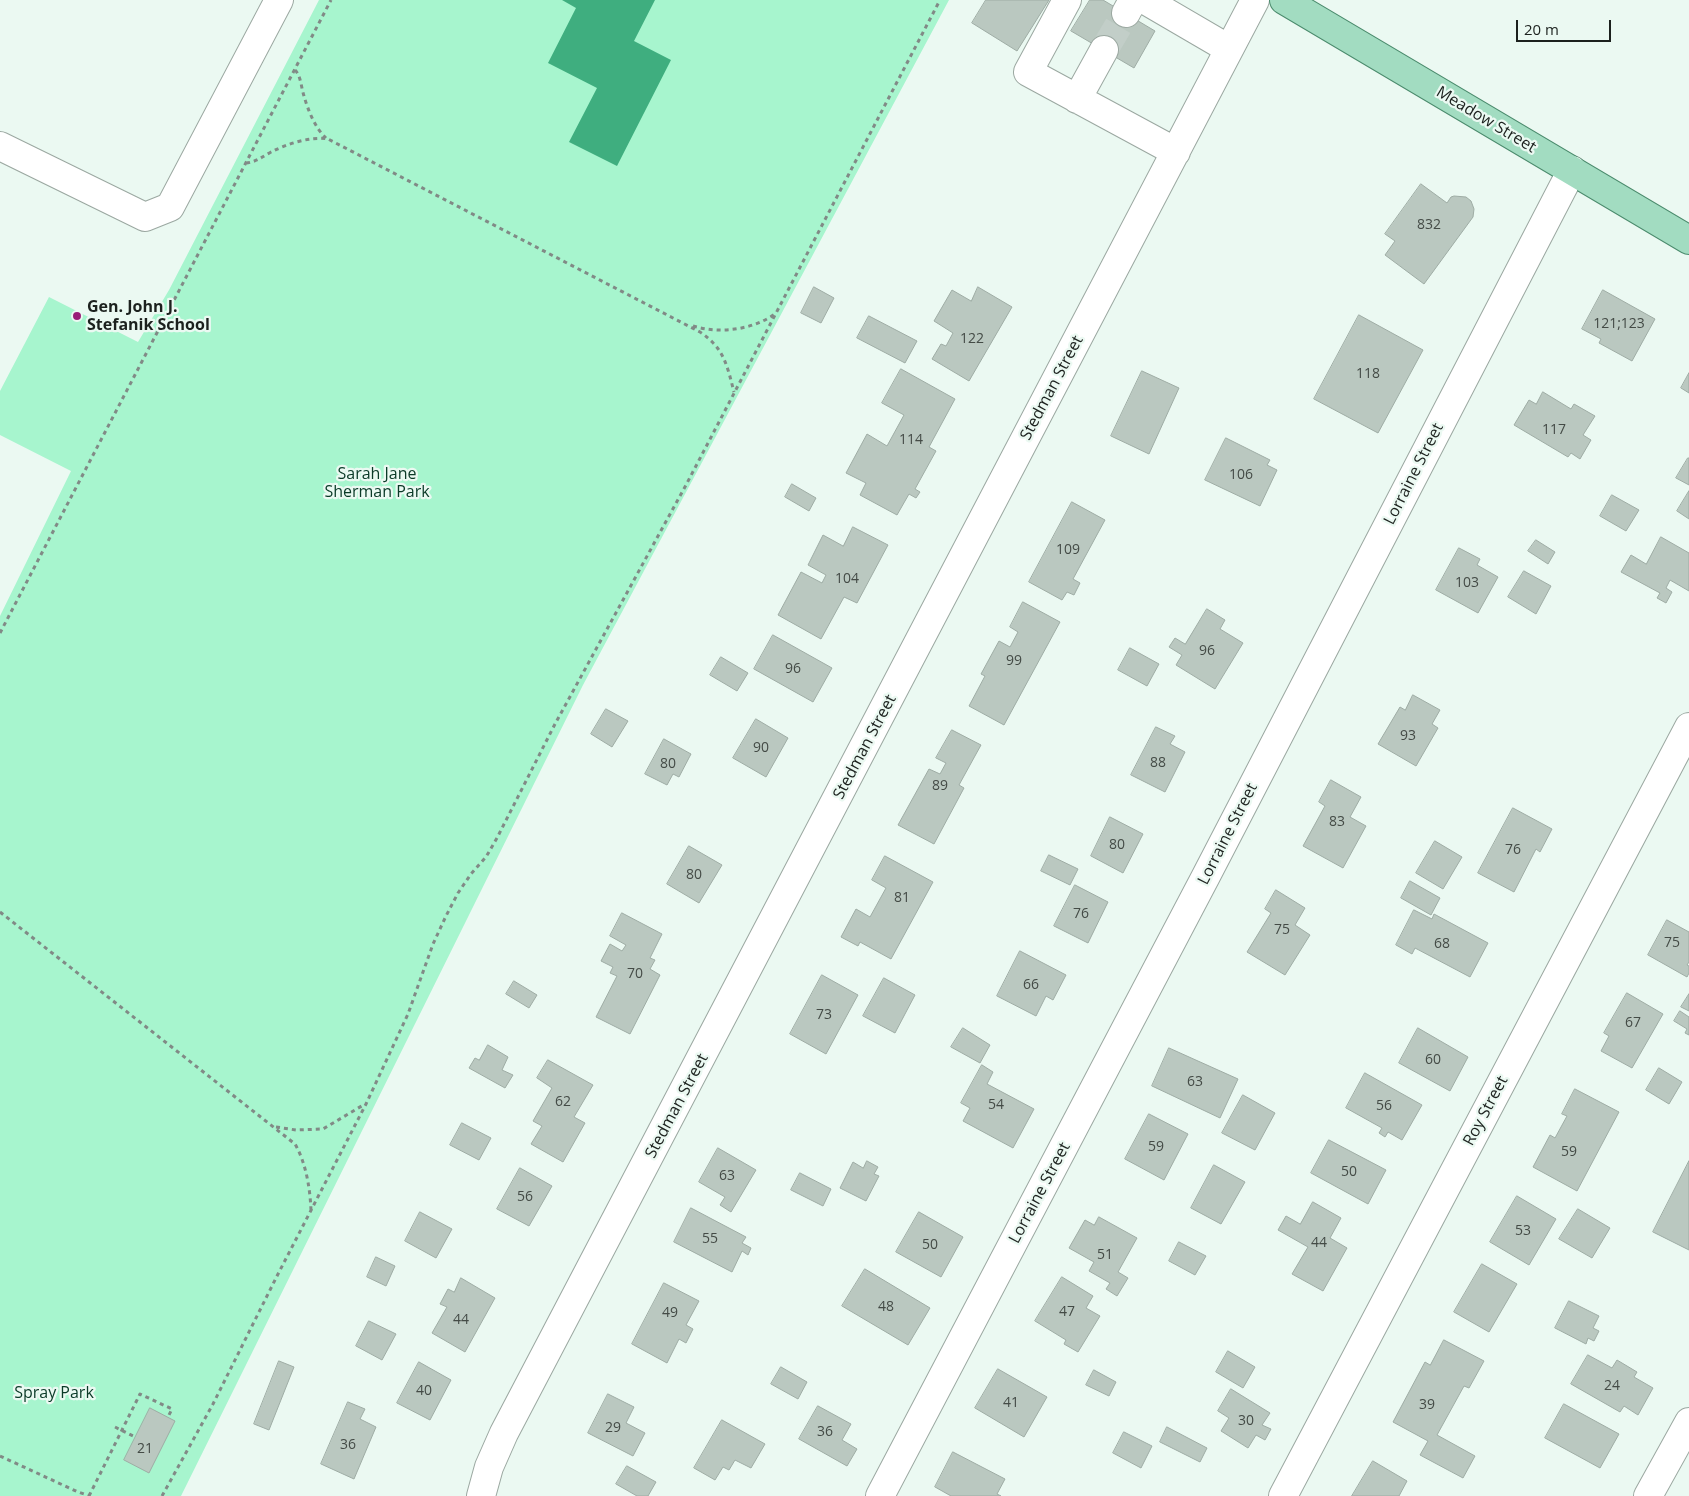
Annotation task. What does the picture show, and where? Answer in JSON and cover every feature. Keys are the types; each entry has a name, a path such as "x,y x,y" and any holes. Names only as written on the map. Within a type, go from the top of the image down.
{"main road":[{"name":"Meadow Street","path":"1300,4 1689,240"}],"street":[{"path":"0,146 144,217 170,206 279,0"},
{"path":"1067,0 1028,72 1176,152"},
{"name":"Stedman Street","path":"481,1496 489,1467 504,1433 1255,0"},
{"path":"1134,4 1229,49"},
{"path":"1077,100 1104,50"},
{"name":"Lorraine Street","path":"880,1496 1210,868 1572,170"},
{"name":"Roy Street","path":"1283,1496 1689,727"},
{"path":"1648,1496 1689,1422"}],"path":[{"path":"0,633 331,0"},
{"path":"162,1496 214,1404 366,1104 408,1014 433,944 446,916 458,893 486,857 497,838 559,715 686,485 940,0"},
{"path":"294,70 299,75 308,109 321,134 326,139 707,336 718,348 728,369 734,393"},
{"path":"246,163 253,162 280,148 298,142 319,138 326,139"},
{"path":"686,324 711,330 729,330 766,321 776,314"},
{"path":"0,912 295,1144 300,1151 307,1178 311,1210"},
{"path":"275,1127 296,1130 324,1129 366,1104"},
{"path":"0,1456 89,1496 140,1394 172,1409 168,1417"},
{"path":"115,1427 135,1437"}],"green space":[{"name":"Sarah Jane Sherman Park","path":"319,0 949,0 583,685 181,1496 0,1496 0,616 71,471 0,435 0,391 49,297 138,342 169,290"}],"shaded area":[{"path":"562,0 655,0 634,41 671,60 617,166 569,142 597,88 548,63 576,8"}],"building":[{"path":"986,0 1049,0 1017,51 972,23"},
{"path":"1090,0 1103,0 1155,31 1134,68 1071,31"},
{"path":"1421,184 1447,203 1454,196 1466,197 1471,201 1474,209 1473,217 1424,284 1385,255 1395,241 1385,234"},
{"path":"814,287 834,298 821,323 801,313"},
{"path":"978,287 1012,307 969,381 932,359 941,344 946,346 953,333 934,321 952,290 971,301"},
{"path":"1603,290 1655,319 1632,361 1599,343 1601,339 1582,329"},
{"path":"1359,315 1423,350 1378,433 1314,399"},
{"path":"869,316 917,341 905,363 857,338"},
{"path":"901,369 955,399 929,447 936,451 915,489 920,492 916,498 909,494 897,515 860,495 866,483 846,473 867,434 887,446 904,415 882,403"},
{"path":"1142,371 1179,388 1149,454 1111,436"},
{"path":"1689,373 1689,393 1681,388"},
{"path":"1543,392 1571,409 1574,404 1595,416 1583,435 1591,440 1580,459 1571,453 1568,457 1514,425 1529,400 1536,404"},
{"path":"1226,438 1270,460 1267,465 1277,470 1260,506 1205,480"},
{"path":"1689,458 1689,485 1676,478"},
{"path":"792,484 816,498 809,511 785,497"},
{"path":"1689,491 1689,519 1677,511"},
{"path":"1612,495 1639,510 1626,531 1600,516"},
{"path":"1072,502 1105,520 1073,579 1080,583 1074,595 1067,592 1062,600 1029,582"},
{"path":"853,527 888,545 857,603 844,597 821,639 778,615 801,572 822,583 826,575 808,565 823,535 843,546"},
{"path":"1661,537 1689,553 1689,591 1670,580 1666,588 1672,592 1666,603 1657,598 1660,593 1621,572 1631,555 1646,564"},
{"path":"1536,540 1555,552 1548,564 1528,551"},
{"path":"1459,548 1480,559 1477,565 1498,577 1478,613 1436,590"},
{"path":"1524,571 1551,586 1536,614 1508,597"},
{"path":"1023,602 1060,622 1004,725 969,706 985,676 981,674 999,641 1010,647 1018,632 1010,627"},
{"path":"1207,609 1225,620 1220,629 1243,643 1215,689 1176,665 1182,655 1169,647 1175,638 1185,644"},
{"path":"773,635 832,668 813,702 754,669"},
{"path":"1130,648 1159,664 1147,686 1118,670"},
{"path":"721,657 748,673 737,691 710,675"},
{"path":"1413,695 1440,710 1432,724 1438,728 1416,766 1378,744 1400,707 1405,710"},
{"path":"606,709 628,721 612,747 591,734"},
{"path":"756,719 788,738 766,777 733,758"},
{"path":"1156,727 1175,736 1170,744 1185,752 1165,792 1131,775"},
{"path":"952,730 981,745 959,785 964,788 934,844 898,825 929,769 940,774 946,763 936,758"},
{"path":"664,739 691,754 679,777 673,774 667,785 645,774"},
{"path":"1331,780 1361,797 1350,817 1366,826 1343,868 1303,846 1325,806 1319,802"},
{"path":"1513,808 1552,829 1540,852 1536,849 1514,892 1478,873"},
{"path":"1110,817 1143,834 1123,873 1091,856"},
{"path":"1435,841 1462,857 1443,889 1416,873"},
{"path":"689,846 722,865 699,903 667,884"},
{"path":"1049,855 1078,869 1070,885 1041,871"},
{"path":"885,856 933,882 891,959 860,942 858,946 841,937 856,909 870,917 886,888 872,880"},
{"path":"1410,881 1440,898 1431,915 1401,898"},
{"path":"1075,885 1108,902 1088,943 1054,926"},
{"path":"1276,890 1305,908 1295,925 1310,935 1285,975 1247,952 1271,913 1265,909"},
{"path":"1414,910 1432,919 1434,914 1488,943 1470,977 1415,948 1412,954 1396,945"},
{"path":"622,913 662,934 650,958 655,960 650,969 660,975 630,1034 596,1017 617,976 610,973 613,967 601,961 610,944 622,951 626,945 610,936"},
{"path":"1667,920 1689,932 1689,962 1687,965 1689,966 1689,973 1687,977 1648,955"},
{"path":"1020,951 1066,975 1053,1000 1046,996 1036,1016 997,996"},
{"path":"822,975 858,995 826,1054 790,1034"},
{"path":"884,978 915,995 895,1033 863,1016"},
{"path":"514,981 537,995 529,1008 506,994"},
{"path":"1627,993 1663,1014 1632,1068 1601,1051 1609,1036 1604,1033"},
{"path":"1689,994 1689,1011 1681,1007"},
{"path":"1680,1011 1689,1017 1689,1035 1685,1033 1687,1029 1674,1021"},
{"path":"963,1028 990,1045 980,1063 951,1047"},
{"path":"1418,1028 1468,1057 1450,1091 1399,1063"},
{"path":"488,1045 508,1057 502,1070 513,1075 505,1088 469,1068 475,1058 479,1060"},
{"path":"1169,1048 1238,1079 1220,1118 1152,1086"},
{"path":"548,1060 593,1085 574,1117 585,1123 563,1162 531,1144 542,1126 533,1121 552,1088 537,1078"},
{"path":"982,1065 993,1072 987,1084 1034,1109 1013,1148 963,1121 970,1108 961,1103"},
{"path":"1659,1068 1682,1082 1669,1104 1646,1090"},
{"path":"1365,1073 1422,1105 1402,1140 1388,1132 1385,1137 1379,1133 1382,1128 1346,1108"},
{"path":"1575,1089 1619,1112 1577,1191 1533,1167 1550,1135 1555,1138 1567,1116 1562,1114"},
{"path":"1243,1095 1275,1113 1255,1150 1222,1133"},
{"path":"1149,1114 1188,1134 1164,1180 1125,1159"},
{"path":"462,1123 491,1138 479,1160 450,1145"},
{"path":"1329,1140 1386,1170 1368,1204 1311,1173"},
{"path":"718,1148 756,1170 731,1212 720,1205 725,1197 699,1182"},
{"path":"867,1161 878,1167 874,1174 879,1176 866,1201 840,1188 853,1162 863,1168"},
{"path":"1689,1161 1689,1250 1653,1232"},
{"path":"1214,1165 1245,1182 1221,1224 1191,1208"},
{"path":"520,1168 552,1186 529,1226 497,1209"},
{"path":"800,1173 831,1189 823,1206 791,1190"},
{"path":"1517,1196 1556,1219 1529,1265 1490,1242"},
{"path":"1313,1202 1341,1218 1330,1238 1347,1248 1323,1291 1292,1274 1308,1247 1278,1230 1286,1216 1300,1224"},
{"path":"691,1208 746,1237 742,1243 751,1248 748,1255 742,1251 732,1272 674,1242"},
{"path":"1578,1209 1610,1228 1592,1258 1559,1239"},
{"path":"420,1212 452,1229 436,1258 405,1241"},
{"path":"919,1212 963,1237 941,1277 896,1252"},
{"path":"1099,1217 1137,1238 1118,1272 1128,1278 1117,1296 1106,1289 1110,1283 1089,1271 1094,1262 1069,1248 1085,1220 1094,1225"},
{"path":"1179,1242 1206,1256 1195,1275 1169,1261"},
{"path":"376,1257 395,1266 386,1286 367,1277"},
{"path":"1482,1264 1517,1284 1489,1332 1454,1312"},
{"path":"865,1269 930,1308 908,1345 842,1306"},
{"path":"1062,1277 1093,1296 1086,1308 1100,1316 1078,1352 1064,1344 1066,1340 1035,1321"},
{"path":"461,1278 495,1298 465,1352 432,1333 447,1307 440,1304 448,1289 454,1292"},
{"path":"664,1283 699,1301 686,1325 693,1329 686,1343 679,1339 667,1363 632,1344"},
{"path":"1569,1301 1599,1316 1593,1328 1599,1331 1594,1341 1588,1338 1586,1344 1555,1328"},
{"path":"369,1321 396,1334 382,1360 356,1346"},
{"path":"1444,1340 1484,1361 1469,1388 1464,1386 1437,1435 1475,1456 1463,1478 1420,1455 1428,1441 1393,1422 1425,1362 1430,1365"},
{"path":"1228,1351 1255,1367 1243,1388 1216,1372"},
{"path":"1588,1355 1612,1368 1617,1360 1637,1372 1634,1377 1653,1388 1638,1415 1624,1406 1620,1412 1571,1384"},
{"path":"279,1361 294,1367 269,1430 254,1424"},
{"path":"419,1362 451,1380 430,1420 397,1403"},
{"path":"781,1367 807,1382 798,1399 771,1384"},
{"path":"998,1369 1047,1397 1024,1437 975,1408"},
{"path":"1094,1370 1116,1382 1109,1396 1086,1385"},
{"path":"1231,1389 1270,1413 1262,1425 1271,1429 1265,1440 1256,1435 1248,1448 1221,1431 1229,1418 1218,1411"},
{"path":"608,1394 634,1407 626,1423 645,1433 633,1456 588,1433"},
{"path":"348,1402 365,1409 360,1419 376,1427 354,1479 321,1464"},
{"path":"1564,1404 1619,1434 1600,1468 1545,1438"},
{"path":"818,1406 851,1424 842,1440 857,1449 847,1466 799,1439"},
{"path":"150,1408 175,1421 149,1473 124,1460"},
{"path":"722,1420 765,1444 751,1468 735,1460 729,1470 723,1467 715,1480 694,1468"},
{"path":"1167,1427 1207,1448 1200,1462 1160,1442"},
{"path":"1124,1432 1152,1446 1141,1468 1113,1453"},
{"path":"953,1452 1005,1479 997,1494 1001,1496 951,1496 935,1487"},
{"path":"1373,1461 1407,1481 1399,1496 1352,1496"},
{"path":"627,1466 656,1482 648,1496 637,1496 616,1484"}],"tunnel":[{"path":"1104,50 1126,13"}],"place":[{"name":"Gen. John J. Stefanik School","path":"77,316"}],"park label":[{"name":"Spray Park","path":"54,1393"}]}
